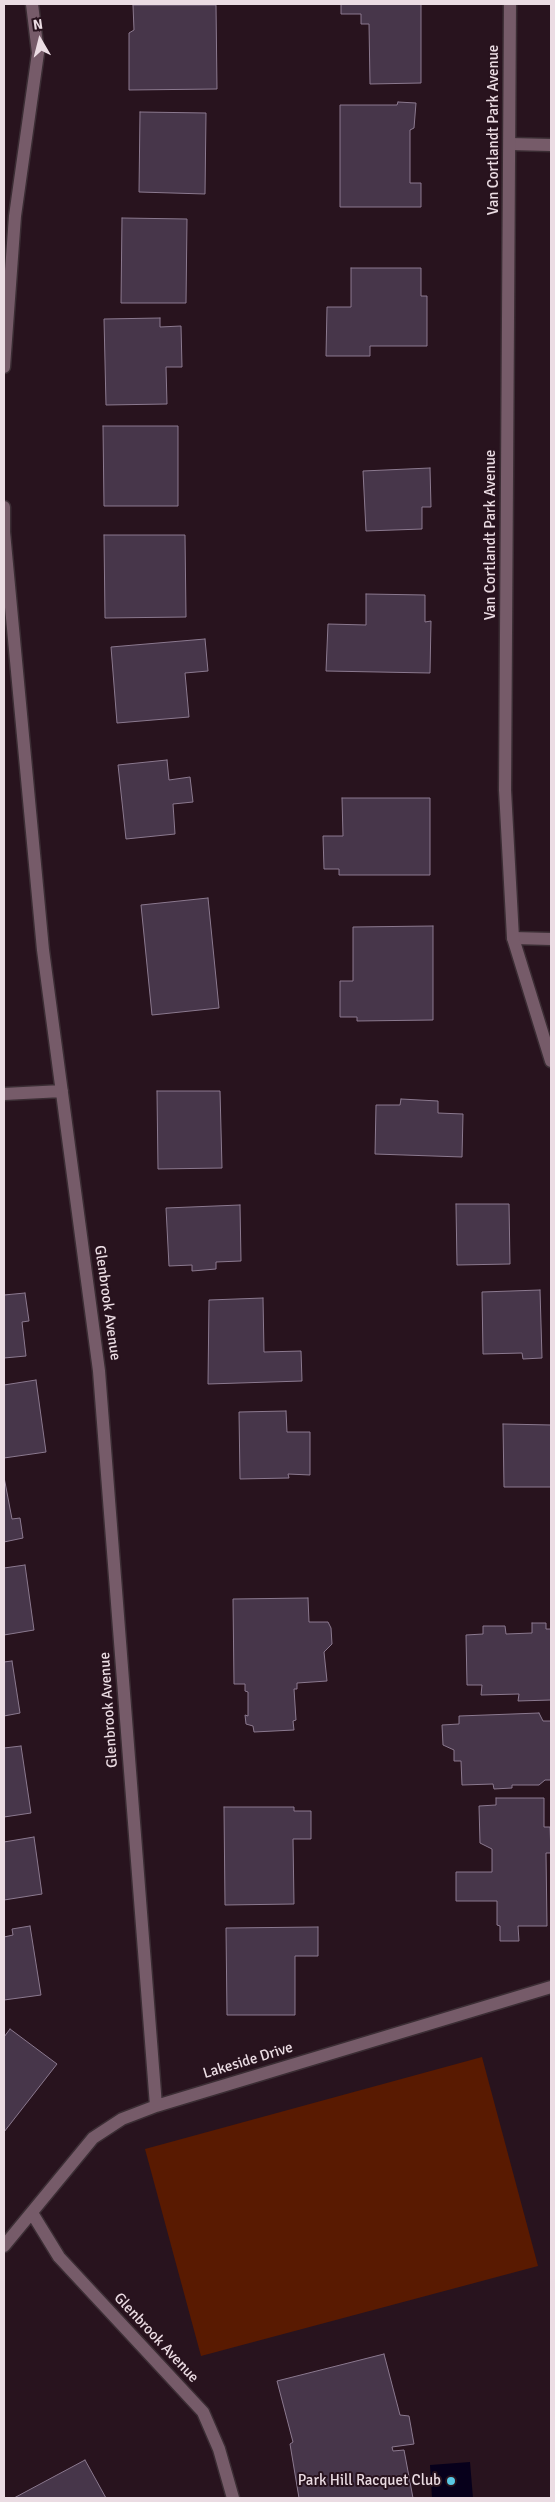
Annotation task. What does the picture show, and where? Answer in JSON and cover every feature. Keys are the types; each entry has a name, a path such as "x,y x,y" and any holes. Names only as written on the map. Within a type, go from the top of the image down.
{"street":[{"path":"4,367 15,216 38,53 32,4"},
{"name":"Van Cortlandt Park Avenue","path":"510,4 505,790 513,938 551,1061"},
{"path":"510,144 551,145"},
{"name":"Glenbrook Avenue","path":"4,507 4,532 42,940 99,1371 156,2106"},
{"path":"513,938 551,939"},
{"path":"4,1094 62,1091"},
{"name":"Lakeside Drive","path":"4,2246 93,2138 122,2119 156,2106 551,1987"},
{"name":"Glenbrook Avenue","path":"32,2213 59,2258 203,2412 219,2449 233,2498"}],"shaded area":[{"path":"482,2057 538,2266 201,2356 145,2149"},
{"name":"Park Hill Racquet Club","path":"470,2462 473,2498 432,2498 430,2465"}],"building":[{"path":"341,4 421,4 421,83 370,84 369,24 361,24 361,14 341,14"},
{"path":"133,5 216,5 217,89 129,90 129,33 134,30"},
{"path":"398,102 416,103 414,128 410,130 410,183 421,183 421,207 340,207 340,105 397,105"},
{"path":"140,112 206,113 205,194 139,192"},
{"path":"122,218 187,219 186,303 121,303"},
{"path":"351,268 421,268 421,296 427,296 427,346 370,346 370,356 326,356 327,307 351,307"},
{"path":"160,318 160,327 181,326 182,367 166,367 167,404 106,405 104,319"},
{"path":"103,426 178,426 178,506 104,506"},
{"path":"430,468 431,507 422,507 422,529 366,531 363,471"},
{"path":"104,535 185,535 186,617 105,618"},
{"path":"366,594 425,595 425,622 431,621 430,673 326,671 328,624 366,625"},
{"path":"205,639 208,671 185,673 189,717 117,723 111,647"},
{"path":"167,760 169,780 190,777 193,802 173,804 175,834 126,839 118,765"},
{"path":"342,798 430,798 430,875 339,875 339,869 324,869 323,836 343,836"},
{"path":"208,898 219,1008 152,1015 141,905"},
{"path":"433,926 433,1020 357,1021 357,1017 340,1017 340,981 353,981 353,927"},
{"path":"157,1091 220,1091 222,1168 158,1169"},
{"path":"401,1099 438,1101 438,1113 463,1114 462,1157 375,1154 376,1105 400,1105"},
{"path":"456,1204 509,1204 510,1264 457,1265"},
{"path":"240,1205 241,1261 216,1262 216,1269 192,1271 192,1265 169,1266 166,1208"},
{"path":"540,1290 542,1358 523,1359 522,1353 483,1354 482,1292"},
{"path":"25,1293 29,1321 22,1322 26,1356 4,1358 4,1295"},
{"path":"263,1298 264,1352 301,1351 302,1381 208,1384 209,1300"},
{"path":"36,1380 46,1452 4,1458 4,1385"},
{"path":"286,1411 287,1432 310,1432 310,1475 288,1474 289,1478 240,1479 239,1412"},
{"path":"503,1424 551,1425 551,1487 504,1487"},
{"path":"4,1477 12,1519 20,1518 23,1538 4,1542"},
{"path":"25,1565 34,1630 4,1635 4,1568"},
{"path":"308,1598 309,1622 328,1622 331,1628 332,1644 324,1652 327,1681 297,1683 297,1689 294,1689 296,1720 293,1721 294,1730 254,1732 253,1726 246,1724 245,1715 248,1716 248,1692 245,1691 245,1684 234,1684 233,1599"},
{"path":"532,1623 546,1623 546,1629 551,1629 551,1700 518,1701 519,1694 481,1695 482,1685 467,1685 466,1635 483,1634 483,1626 505,1626 506,1634 532,1633"},
{"path":"12,1661 20,1713 4,1716 4,1662"},
{"path":"539,1713 543,1721 551,1721 551,1780 545,1780 539,1785 512,1785 512,1788 494,1789 493,1784 462,1785 461,1761 454,1761 454,1750 443,1745 442,1725 459,1724 459,1716"},
{"path":"21,1746 31,1813 4,1817 4,1748"},
{"path":"496,1798 544,1798 544,1827 550,1827 551,1853 546,1853 547,1926 518,1926 519,1941 500,1941 500,1926 497,1925 497,1901 456,1901 456,1872 492,1872 492,1849 480,1843 479,1806 496,1805"},
{"path":"224,1807 294,1807 294,1811 311,1811 311,1839 293,1839 294,1904 225,1905"},
{"path":"34,1837 42,1894 4,1900 4,1842"},
{"path":"30,1926 41,1995 4,2000 4,1937 13,1935 12,1929"},
{"path":"318,1927 318,1956 295,1956 295,2015 227,2015 226,1928"},
{"path":"10,2029 57,2064 4,2132 4,2037"},
{"name":"Park Hill Racquet Club","path":"384,2354 400,2415 409,2416 414,2444 392,2447 393,2451 404,2450 413,2498 299,2498 290,2444 293,2442 277,2381"},
{"path":"85,2460 106,2498 14,2498"}],"place":[{"name":"Park Hill Racquet Club","path":"451,2481"}]}
